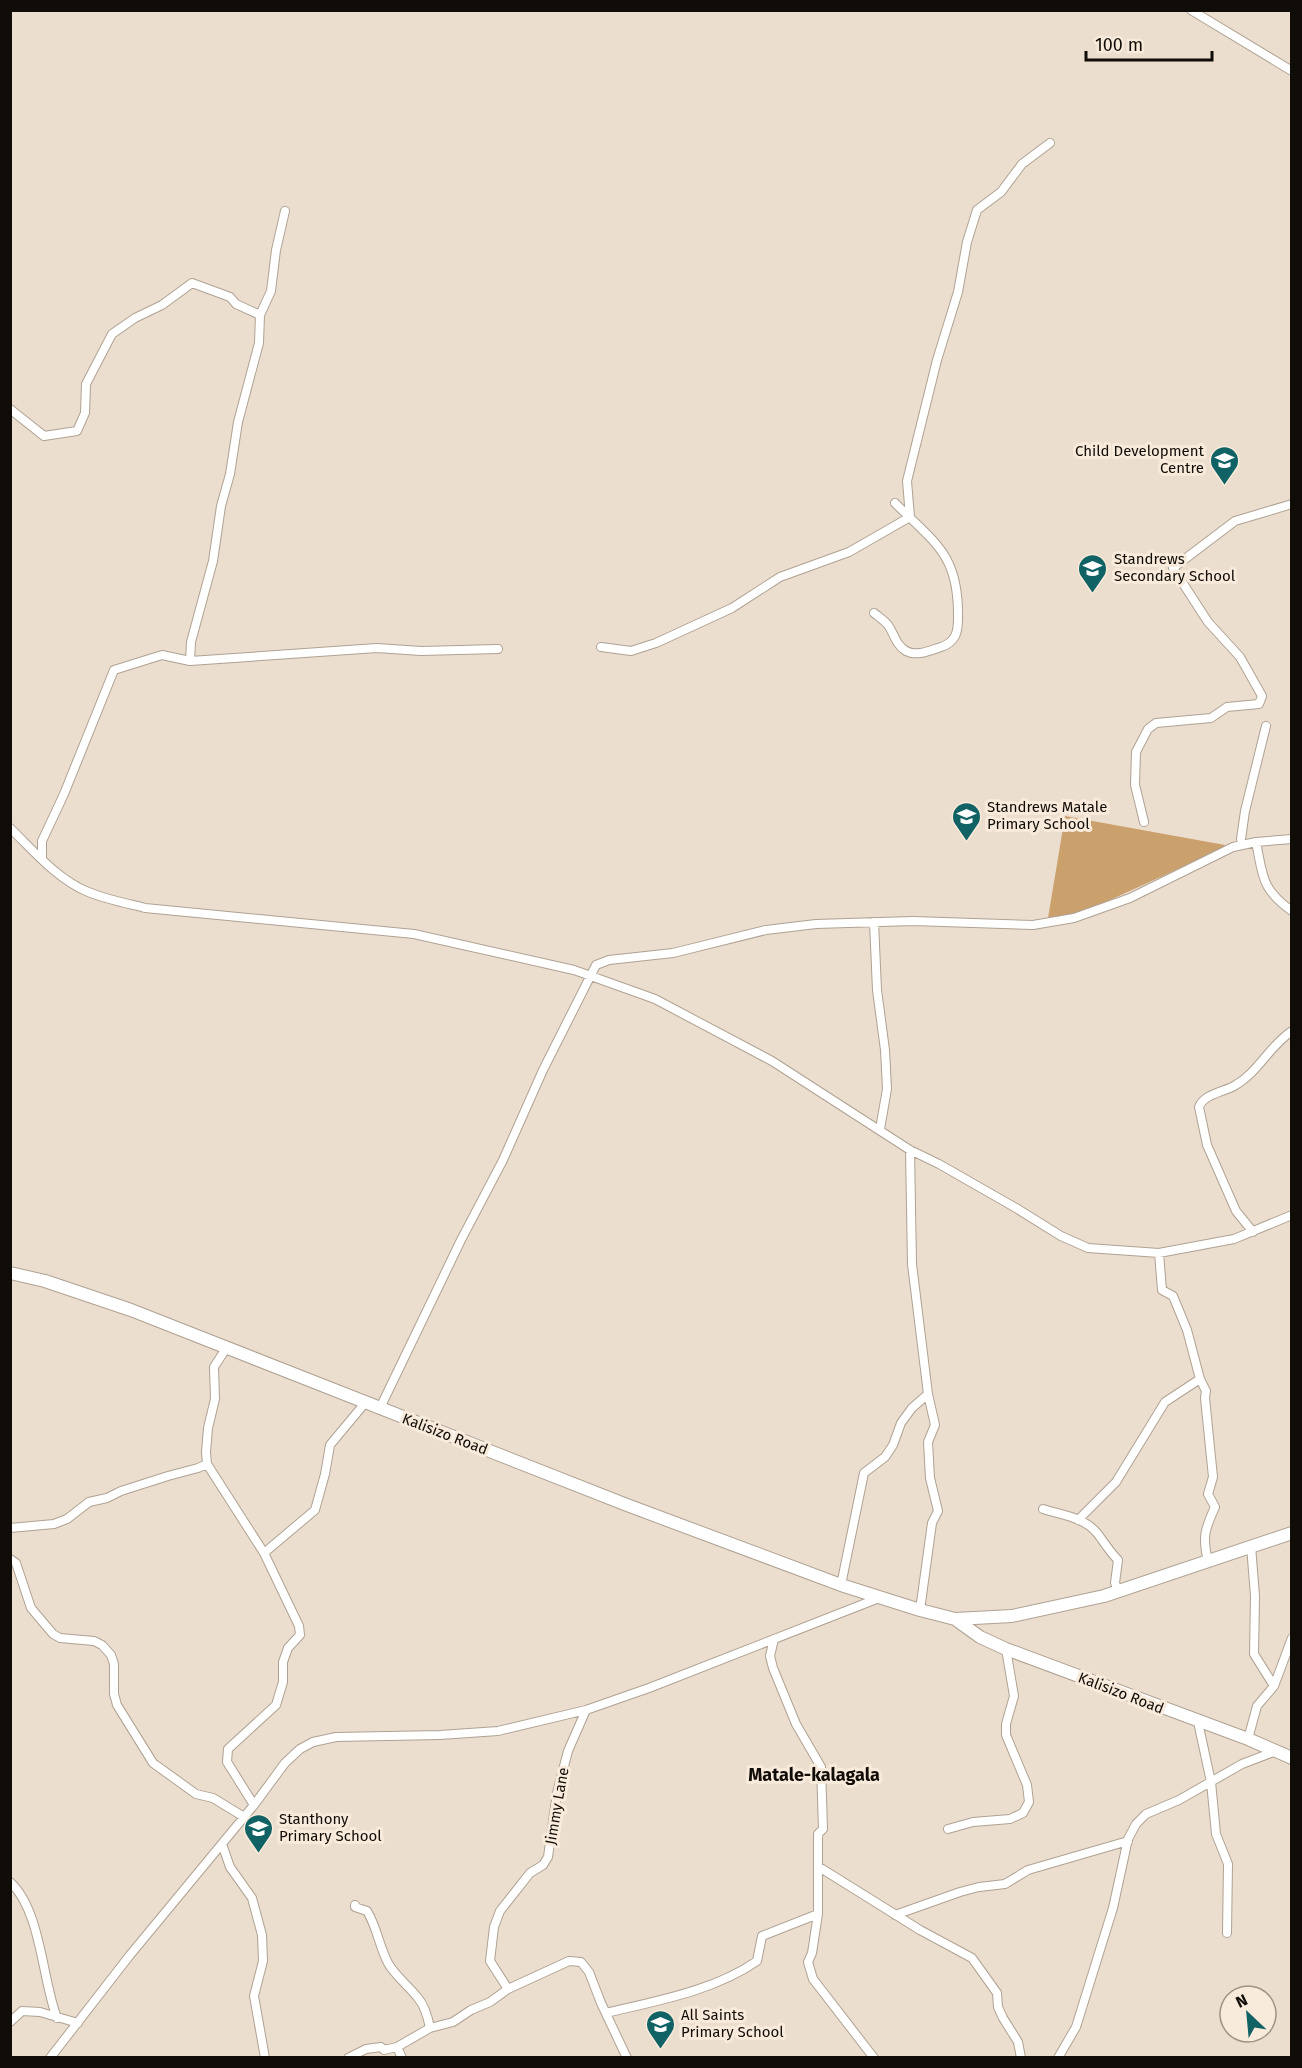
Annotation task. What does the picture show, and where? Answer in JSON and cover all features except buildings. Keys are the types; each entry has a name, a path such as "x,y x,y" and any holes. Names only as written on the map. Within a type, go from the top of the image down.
{"street":[{"path":"1191,10 1292,71"},
{"path":"910,517 907,481 937,360 958,292 967,242 977,210 1001,192 1022,164 1050,143"},
{"path":"190,661 191,642 213,561 221,506 230,474 238,422 259,343 260,315 271,291 276,250 285,211"},
{"path":"10,409 44,436 77,431 85,413 86,384 112,334 135,318 162,305 192,283 230,297 236,304 260,315"},
{"path":"874,613 888,624 898,645 912,653 921,653 949,644 958,632 957,590 953,571 942,550 896,502"},
{"path":"1144,822 1135,785 1136,752 1148,729 1156,723 1211,718 1227,707 1259,704 1262,696 1240,657 1208,622 1173,568 1235,521 1292,504"},
{"path":"601,647 631,651 656,643 732,608 780,577 842,556 910,517"},
{"path":"42,858 42,841 64,794 114,670 162,656 190,661 377,648 421,651 498,649"},
{"path":"1241,839 1245,811 1266,726"},
{"path":"10,828 68,881 85,890 144,908 414,934 574,970 655,999 772,1061 910,1150 1016,1208 1061,1236 1088,1248 1159,1252 1209,1244 1253,1232 1292,1215"},
{"path":"380,1408 461,1240 503,1160 543,1070 596,965 602,962 673,953 766,930 816,924 913,921 1033,925 1074,918 1130,898 1233,847 1256,842 1292,839"},
{"path":"1256,842 1265,884 1271,894 1292,911"},
{"path":"874,922 877,990 885,1050 887,1089 880,1129"},
{"path":"1253,1232 1236,1211 1207,1145 1199,1107 1206,1098 1234,1086 1245,1078 1276,1043 1292,1031"},
{"path":"910,1150 912,1264 928,1394 935,1425 928,1442 930,1478 938,1511 932,1523 920,1610"},
{"path":"1159,1252 1162,1290 1173,1296 1187,1330 1200,1379 1206,1391 1213,1478 1208,1494 1215,1507 1205,1530 1203,1543 1208,1560"},
{"name":"Kalisizo Road","path":"10,1273 81,1292 227,1347 627,1505 841,1585 955,1619 980,1637 1006,1649 1248,1739 1292,1758"},
{"path":"227,1347 214,1367 214,1400 208,1428 207,1464 264,1553 299,1626 300,1635 285,1655 283,1682 276,1706 228,1749 227,1762 254,1805"},
{"path":"1078,1520 1116,1482 1165,1402 1200,1379"},
{"path":"841,1585 864,1473 885,1457 893,1445 901,1423 912,1408 928,1394"},
{"path":"264,1553 315,1510 330,1445 365,1403"},
{"path":"10,1528 54,1524 67,1519 89,1502 207,1464"},
{"path":"1043,1509 1078,1520 1095,1531 1107,1550 1118,1560 1115,1583 1118,1590"},
{"path":"955,1619 1012,1616 1083,1600 1291,1534"},
{"path":"1251,1546 1255,1596 1254,1653 1274,1686"},
{"path":"10,1560 16,1563 31,1608 53,1634 60,1638 94,1641 102,1645 111,1655 114,1664 114,1694 117,1705 153,1763 196,1794 213,1798 244,1818"},
{"path":"50,2058 130,1955 244,1818 292,1755 313,1743 336,1737 440,1735 498,1731 586,1710 649,1688 879,1598"},
{"path":"1248,1739 1257,1706 1274,1686 1292,1638"},
{"path":"774,1639 770,1656 773,1668 796,1724 821,1767 823,1829 818,1834 818,1914 812,1953 808,1962 809,1969 813,1979 874,2058"},
{"path":"948,1829 973,1822 1010,1819 1023,1813 1029,1802 1027,1785 1006,1735 1006,1724 1014,1696 1006,1649"},
{"name":"Jimmy Lane","path":"508,1989 490,1961 494,1927 500,1911 530,1873 543,1865 548,1857 557,1793 567,1751 586,1710"},
{"path":"1198,1722 1210,1782 1216,1834 1228,1864 1227,1933"},
{"path":"1058,2058 1076,2027 1113,1908 1128,1841 1136,1824 1146,1814 1179,1800 1242,1764 1276,1751"},
{"path":"895,1915 960,1892 1005,1884 1028,1870 1128,1841"},
{"path":"222,1844 230,1867 252,1898 262,1935 263,1961 254,1996 265,2058"},
{"path":"819,1867 895,1915 972,1959 997,1993 998,2007 1018,2043 1021,2058"},
{"path":"10,1882 24,1898 29,1911 43,1960 49,1999 57,2018"},
{"path":"355,1905 367,1911 387,1962 396,1976 418,1997 430,2028"},
{"path":"606,2013 674,1996 744,1970 757,1961 762,1936 818,1914"},
{"path":"348,2058 370,2048 381,2047 384,2050 397,2047 430,2028 453,2022 471,2010 490,2002 508,1989 568,1961 581,1962 589,1972 627,2058"},
{"path":"10,2022 22,2011 40,2012 78,2023"},
{"path":"397,2047 402,2058"}],"shaded area":[{"path":"1065,816 1225,845 1224,848 1099,905 1071,915 1048,918"}],"place":[{"name":"Child Development Centre","path":"1225,486"},
{"name":"Standrews Secondary School","path":"1093,594"},
{"name":"Standrews Matale Primary School","path":"966,842"},
{"name":"Stanthony Primary School","path":"258,1854"},
{"name":"All Saints Primary School","path":"660,2050"}],"district":[{"name":"Matale-kalagala","path":"814,1775"}]}
